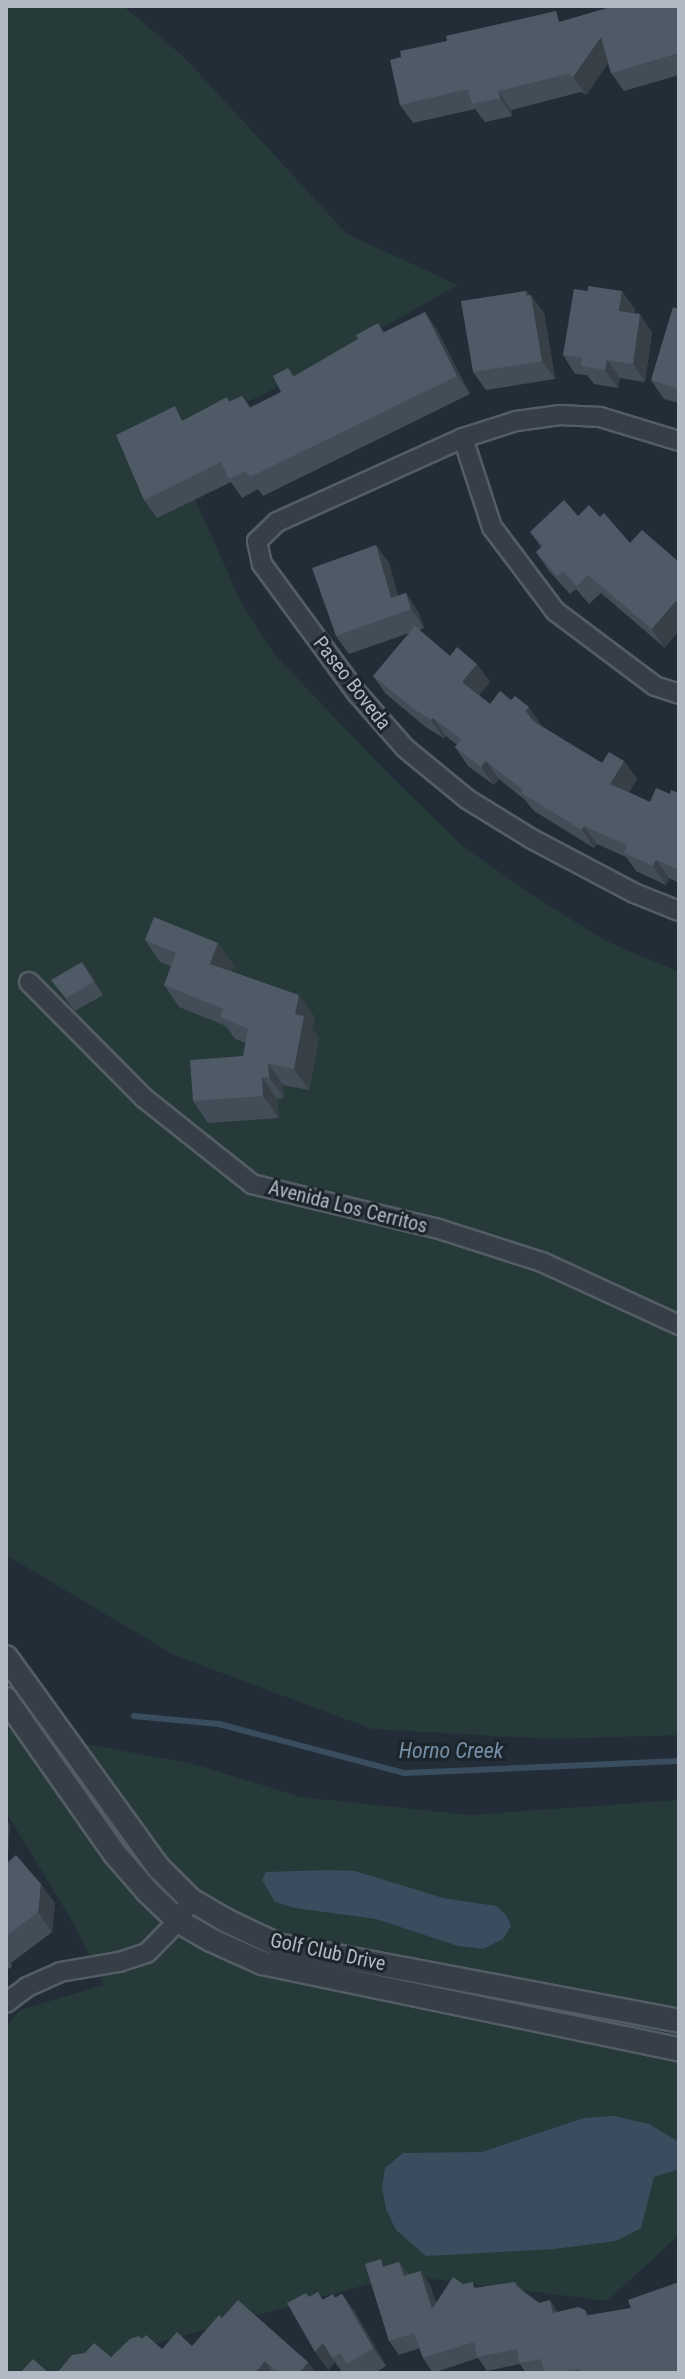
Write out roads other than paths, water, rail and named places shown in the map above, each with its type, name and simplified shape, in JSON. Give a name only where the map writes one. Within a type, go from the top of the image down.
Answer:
[{"type":"street","points":[[679,441],[600,417],[560,415],[516,421],[463,438],[492,527],[555,611],[655,686],[679,694]]},
{"type":"street","name":"Paseo Boveda","points":[[463,438],[277,522],[257,541],[262,564],[356,692],[405,748],[467,799],[532,839],[634,893],[679,911]]},
{"type":"street","name":"Avenida Los Cerritos","points":[[29,982],[144,1098],[252,1184],[439,1229],[542,1262],[679,1325]]},
{"type":"street","name":"Golf Club Drive","points":[[6,1657],[159,1868],[191,1900],[278,1945],[679,2021]]},
{"type":"street","name":"Golf Club Drive","points":[[6,1699],[115,1854],[178,1921],[262,1963],[679,2049]]},
{"type":"street","points":[[6,2003],[27,1987],[60,1972],[119,1962],[147,1953],[178,1921],[191,1900]]},
{"type":"water","points":[[355,1871],[443,1898],[496,1906],[506,1915],[511,1926],[503,1939],[483,1949],[458,1946],[376,1919],[295,1908],[275,1902],[262,1880],[266,1872]]},
{"type":"water","points":[[614,2116],[649,2124],[679,2142],[679,2169],[654,2177],[641,2228],[616,2241],[554,2249],[426,2256],[396,2230],[386,2209],[382,2187],[385,2168],[403,2153],[482,2152],[584,2118]]},
{"type":"waterway","name":"Horno Creek","points":[[134,1716],[219,1724],[405,1773],[679,1761]]}]
